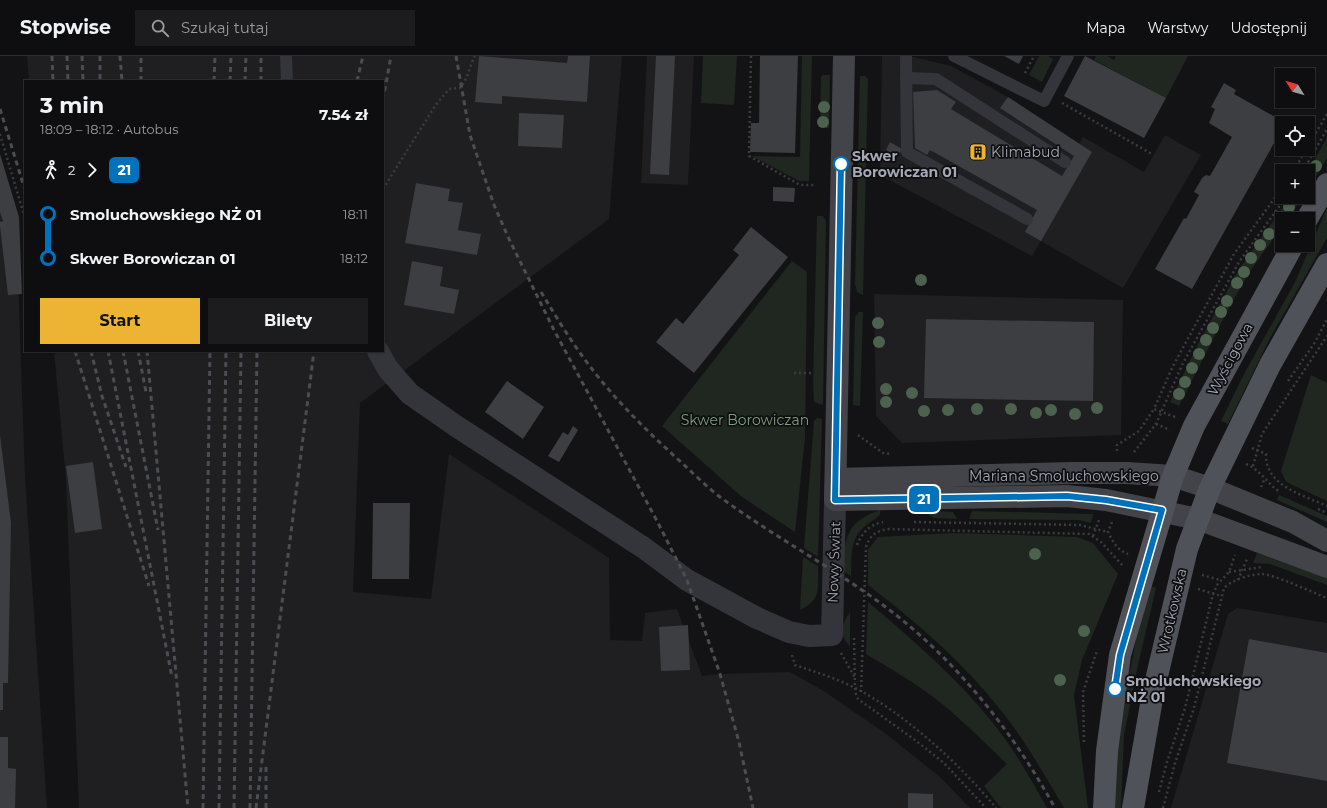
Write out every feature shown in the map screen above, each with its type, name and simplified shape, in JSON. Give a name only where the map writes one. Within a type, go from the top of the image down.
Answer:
[{"type":"main road","points":[[1311,212],[1327,184]]},
{"type":"main road","name":"Wyścigowa","points":[[1173,476],[1194,426],[1289,252]]},
{"type":"main road","points":[[1210,488],[1270,365],[1327,264]]},
{"type":"main road","points":[[1104,808],[1107,750],[1120,655],[1173,476]]},
{"type":"main road","name":"Wrotkowska","points":[[1133,808],[1153,692],[1178,584],[1187,549],[1210,488]]},
{"type":"street","name":"Nowy Świat","points":[[832,635],[844,56]]},
{"type":"street","points":[[379,352],[388,369],[410,394],[456,426],[644,548],[687,580],[757,618],[789,632],[809,636],[832,635]]},
{"type":"street","name":"Mariana Smoluchowskiego","points":[[836,490],[1071,473],[1127,473],[1173,476],[1210,488],[1293,522],[1327,541]]},
{"type":"street","name":"Mariana Smoluchowskiego","points":[[836,490],[1067,496],[1106,500],[1162,510],[1198,519],[1327,567]]},
{"type":"lane","points":[[286,56],[286,80]]},
{"type":"lane","points":[[906,56],[907,152],[1027,219]]},
{"type":"lane","points":[[954,56],[1044,101],[1068,56]]},
{"type":"lane","points":[[906,78],[936,79],[1065,162]]},
{"type":"path","points":[[384,187],[435,106],[449,89],[460,88],[466,82],[469,65],[475,56]]},
{"type":"path","points":[[751,56],[749,156],[800,185],[815,185]]},
{"type":"path","points":[[1060,100],[1063,104],[1152,154]]},
{"type":"path","points":[[1315,134],[1327,114]]},
{"type":"path","points":[[1307,164],[1327,129]]},
{"type":"path","points":[[0,134],[24,215]]},
{"type":"path","points":[[1117,456],[1117,445],[1139,431],[1154,409],[1173,366],[1234,254],[1275,198]]},
{"type":"path","points":[[1156,424],[1200,330],[1239,262],[1281,204]]},
{"type":"path","points":[[1265,478],[1252,466],[1262,434],[1327,336]]},
{"type":"path","points":[[794,373],[811,373]]},
{"type":"path","points":[[1154,409],[1194,426]]},
{"type":"path","points":[[837,427],[857,434],[883,454]]},
{"type":"path","points":[[1233,441],[1266,454],[1266,463],[1270,472],[1277,481],[1289,489],[1327,506]]},
{"type":"path","points":[[856,547],[865,531],[876,523],[884,522]]},
{"type":"path","points":[[907,522],[1080,525],[1108,532]]},
{"type":"path","points":[[861,692],[866,547],[868,541],[877,531],[899,529],[1089,534],[1101,542],[1127,569]]},
{"type":"path","points":[[1158,797],[1167,762],[1185,708],[1213,594],[1217,585],[1229,572],[1254,567],[1270,568]]},
{"type":"path","points":[[1163,808],[1175,763],[1194,708],[1224,588],[1229,583],[1250,576],[1263,574],[1327,598]]},
{"type":"path","points":[[832,635],[855,679]]},
{"type":"path","points":[[854,636],[856,695],[862,702],[887,719],[944,763],[986,808]]},
{"type":"path","points":[[1084,742],[1083,692],[1089,670],[1099,648]]},
{"type":"path","points":[[795,665],[855,688],[892,712],[948,756],[982,790],[996,808]]},
{"type":"shaded area","points":[[27,56],[622,56],[609,219],[360,403],[353,592],[431,599],[449,454],[609,558],[610,640],[642,641],[645,613],[677,609],[702,676],[790,672],[822,690],[885,733],[940,777],[970,808],[79,808],[66,480],[54,352],[384,352],[384,80],[29,80]]},
{"type":"shaded area","points":[[647,56],[694,56],[688,185],[641,183]]},
{"type":"shaded area","points":[[882,56],[909,56],[951,66],[1008,97],[1079,144],[1083,137],[1144,172],[1165,135],[1201,155],[1123,288],[1041,241],[1032,256],[880,175]]},
{"type":"shaded area","points":[[0,193],[17,251],[25,477],[47,808],[0,808]]},
{"type":"shaded area","points":[[874,294],[1123,300],[1121,435],[902,443],[876,416]]},
{"type":"shaded area","points":[[1237,608],[1327,623],[1327,808],[1171,808],[1228,614]]},
{"type":"green space","points":[[703,56],[737,56],[734,105],[701,103]]},
{"type":"green space","points":[[802,56],[812,56],[809,181],[799,181],[752,156],[800,157]]},
{"type":"green space","points":[[1039,56],[1048,56],[1053,59],[1042,82],[1029,75]]},
{"type":"green space","points":[[1096,56],[1107,56],[1114,60],[1116,56],[1188,56],[1166,98],[1094,60]]},
{"type":"green space","points":[[823,75],[830,75],[829,128],[822,128],[820,125],[821,77]]},
{"type":"green space","points":[[860,76],[865,76],[868,79],[863,295],[857,292],[855,284]]},
{"type":"green space","points":[[1327,138],[1327,158],[1315,178],[1315,164],[1312,164]]},
{"type":"green space","points":[[1285,204],[1298,204],[1292,212],[1279,212]]},
{"type":"green space","points":[[1327,208],[1327,238],[1270,338],[1228,424],[1221,421],[1243,376],[1295,282],[1308,252],[1315,252],[1315,236]]},
{"type":"green space","points":[[817,216],[823,216],[826,221],[823,405],[814,402],[813,384]]},
{"type":"green space","points":[[1275,218],[1275,236],[1249,273],[1232,302],[1179,406],[1170,402],[1198,344],[1238,271]]},
{"type":"green space","name":"Skwer Borowiczan","points":[[792,261],[807,272],[805,438],[795,532],[742,497],[662,426]]},
{"type":"green space","points":[[859,312],[863,312],[860,406],[853,405],[855,317]]},
{"type":"green space","points":[[1311,375],[1327,383],[1327,501],[1286,482],[1281,471]]},
{"type":"green space","points":[[817,418],[822,419],[818,557],[804,548],[814,421]]},
{"type":"green space","points":[[1279,495],[1327,516],[1327,522],[1277,500]]},
{"type":"green space","points":[[880,510],[880,514],[863,528],[855,539],[852,550],[851,576],[842,570],[844,549],[849,532],[860,520],[869,514]]},
{"type":"green space","points":[[922,510],[953,512],[957,519],[934,518]]},
{"type":"green space","points":[[972,511],[1093,514],[1091,523],[1078,520],[969,519]]},
{"type":"green space","points":[[954,533],[1077,537],[1093,543],[1118,574],[1082,660],[1074,695],[1088,808],[1064,808],[1020,736],[988,695],[957,661],[923,629],[868,585],[868,550],[878,537]]},
{"type":"green space","points":[[1257,553],[1327,578],[1327,585],[1270,564],[1253,563]]},
{"type":"green space","points":[[803,557],[818,566],[818,587],[812,602],[800,610]]},
{"type":"green space","points":[[1150,586],[1156,588],[1138,665],[1124,735],[1121,808],[1112,808],[1118,733],[1139,624]]},
{"type":"green space","points":[[868,602],[934,660],[979,706],[1001,733],[1015,754],[1047,808],[1001,808],[984,786],[1007,764],[941,703],[913,683],[866,654]]},
{"type":"green space","points":[[850,612],[850,646],[844,638],[842,629]]},
{"type":"building","points":[[479,56],[567,63],[568,56],[590,56],[587,102],[502,96],[502,104],[475,102]]},
{"type":"building","points":[[656,56],[675,56],[669,175],[650,174]]},
{"type":"building","points":[[760,56],[798,56],[795,153],[750,152],[751,123],[759,123]]},
{"type":"building","points":[[1004,56],[1023,56],[1019,64]]},
{"type":"building","points":[[1085,56],[1166,98],[1144,138],[1064,96]]},
{"type":"building","points":[[1224,83],[1236,90],[1234,94],[1275,117],[1275,141],[1192,289],[1155,269],[1199,195],[1194,192],[1202,178],[1206,175],[1210,176],[1232,137],[1209,123],[1215,109],[1211,107]]},
{"type":"building","name":"Klimabud","points":[[937,90],[956,102],[951,109],[1062,176],[1074,156],[1000,108],[1008,97],[1092,152],[1041,241],[1025,232],[1037,210],[930,150],[927,155],[915,148],[913,92]]},
{"type":"building","points":[[519,113],[564,115],[562,148],[518,146]]},
{"type":"building","points":[[890,142],[902,149],[897,157],[886,150]]},
{"type":"building","points":[[0,154],[19,217],[22,294],[8,295],[0,226],[0,222],[3,221],[0,212]]},
{"type":"building","points":[[416,183],[450,189],[448,201],[463,203],[458,230],[481,234],[477,255],[405,243]]},
{"type":"building","points":[[773,187],[795,188],[794,202],[773,201]]},
{"type":"building","points":[[751,227],[788,257],[694,373],[656,342],[676,318],[683,324],[739,255],[733,250]]},
{"type":"building","points":[[412,261],[443,267],[440,286],[459,290],[454,314],[404,305]]},
{"type":"building","points":[[926,319],[1094,322],[1093,401],[924,398]]},
{"type":"building","points":[[507,381],[544,407],[523,439],[485,412]]},
{"type":"building","points":[[573,426],[578,430],[559,462],[548,456],[563,432],[568,435]]},
{"type":"building","points":[[0,435],[11,523],[8,683],[3,683],[3,710],[0,710]]},
{"type":"building","points":[[93,462],[102,529],[75,533],[66,466]]},
{"type":"building","points":[[373,503],[410,503],[409,579],[372,579]]},
{"type":"building","points":[[688,625],[690,670],[661,671],[659,627]]},
{"type":"building","points":[[1249,639],[1327,653],[1327,781],[1227,763]]},
{"type":"building","points":[[0,737],[8,737],[8,768],[16,769],[15,808],[0,808]]},
{"type":"building","points":[[908,793],[933,794],[933,808],[908,808]]},
{"type":"railway","points":[[52,56],[53,80]]},
{"type":"railway","points":[[67,56],[68,80]]},
{"type":"railway","points":[[82,56],[83,80]]},
{"type":"railway","points":[[100,56],[100,80]]},
{"type":"railway","points":[[120,56],[122,80]]},
{"type":"railway","points":[[141,56],[141,80]]},
{"type":"railway","points":[[214,80],[215,56]]},
{"type":"railway","points":[[230,80],[231,56]]},
{"type":"railway","points":[[245,80],[246,56]]},
{"type":"railway","points":[[261,56],[261,80]]},
{"type":"railway","points":[[357,80],[363,56]]},
{"type":"railway","points":[[384,94],[391,56]]},
{"type":"railway","points":[[456,56],[470,135],[494,205],[554,330],[657,521],[687,580],[720,674],[739,742],[753,808]]},
{"type":"railway","points":[[0,109],[24,187]]},
{"type":"railway","points":[[541,292],[578,350],[623,406],[705,485],[761,526],[867,593],[913,629],[937,651],[982,699],[1002,725],[1039,780],[1055,808]]},
{"type":"railway","points":[[75,352],[149,586]]},
{"type":"railway","points":[[91,352],[102,396],[126,467]]},
{"type":"railway","points":[[108,352],[172,677]]},
{"type":"railway","points":[[123,352],[158,530]]},
{"type":"railway","points":[[138,352],[146,392]]},
{"type":"railway","points":[[147,352],[188,808]]},
{"type":"railway","points":[[203,808],[210,352]]},
{"type":"railway","points":[[219,808],[226,352]]},
{"type":"railway","points":[[234,808],[241,352]]},
{"type":"railway","points":[[250,808],[257,352]]},
{"type":"railway","points":[[256,808],[314,352]]},
{"type":"railway","points":[[266,764],[266,808]]},
{"type":"bus line","name":"21","points":[[841,164],[835,500],[1067,496],[1106,500],[1162,510],[1120,655],[1115,689]]},
{"type":"place","name":"Klimabud","points":[[978,152]]},
{"type":"place","name":"Skwer Borowiczan 01","points":[[841,164]]},
{"type":"place","name":"Smoluchowskiego NŻ 01","points":[[1115,689]]}]
